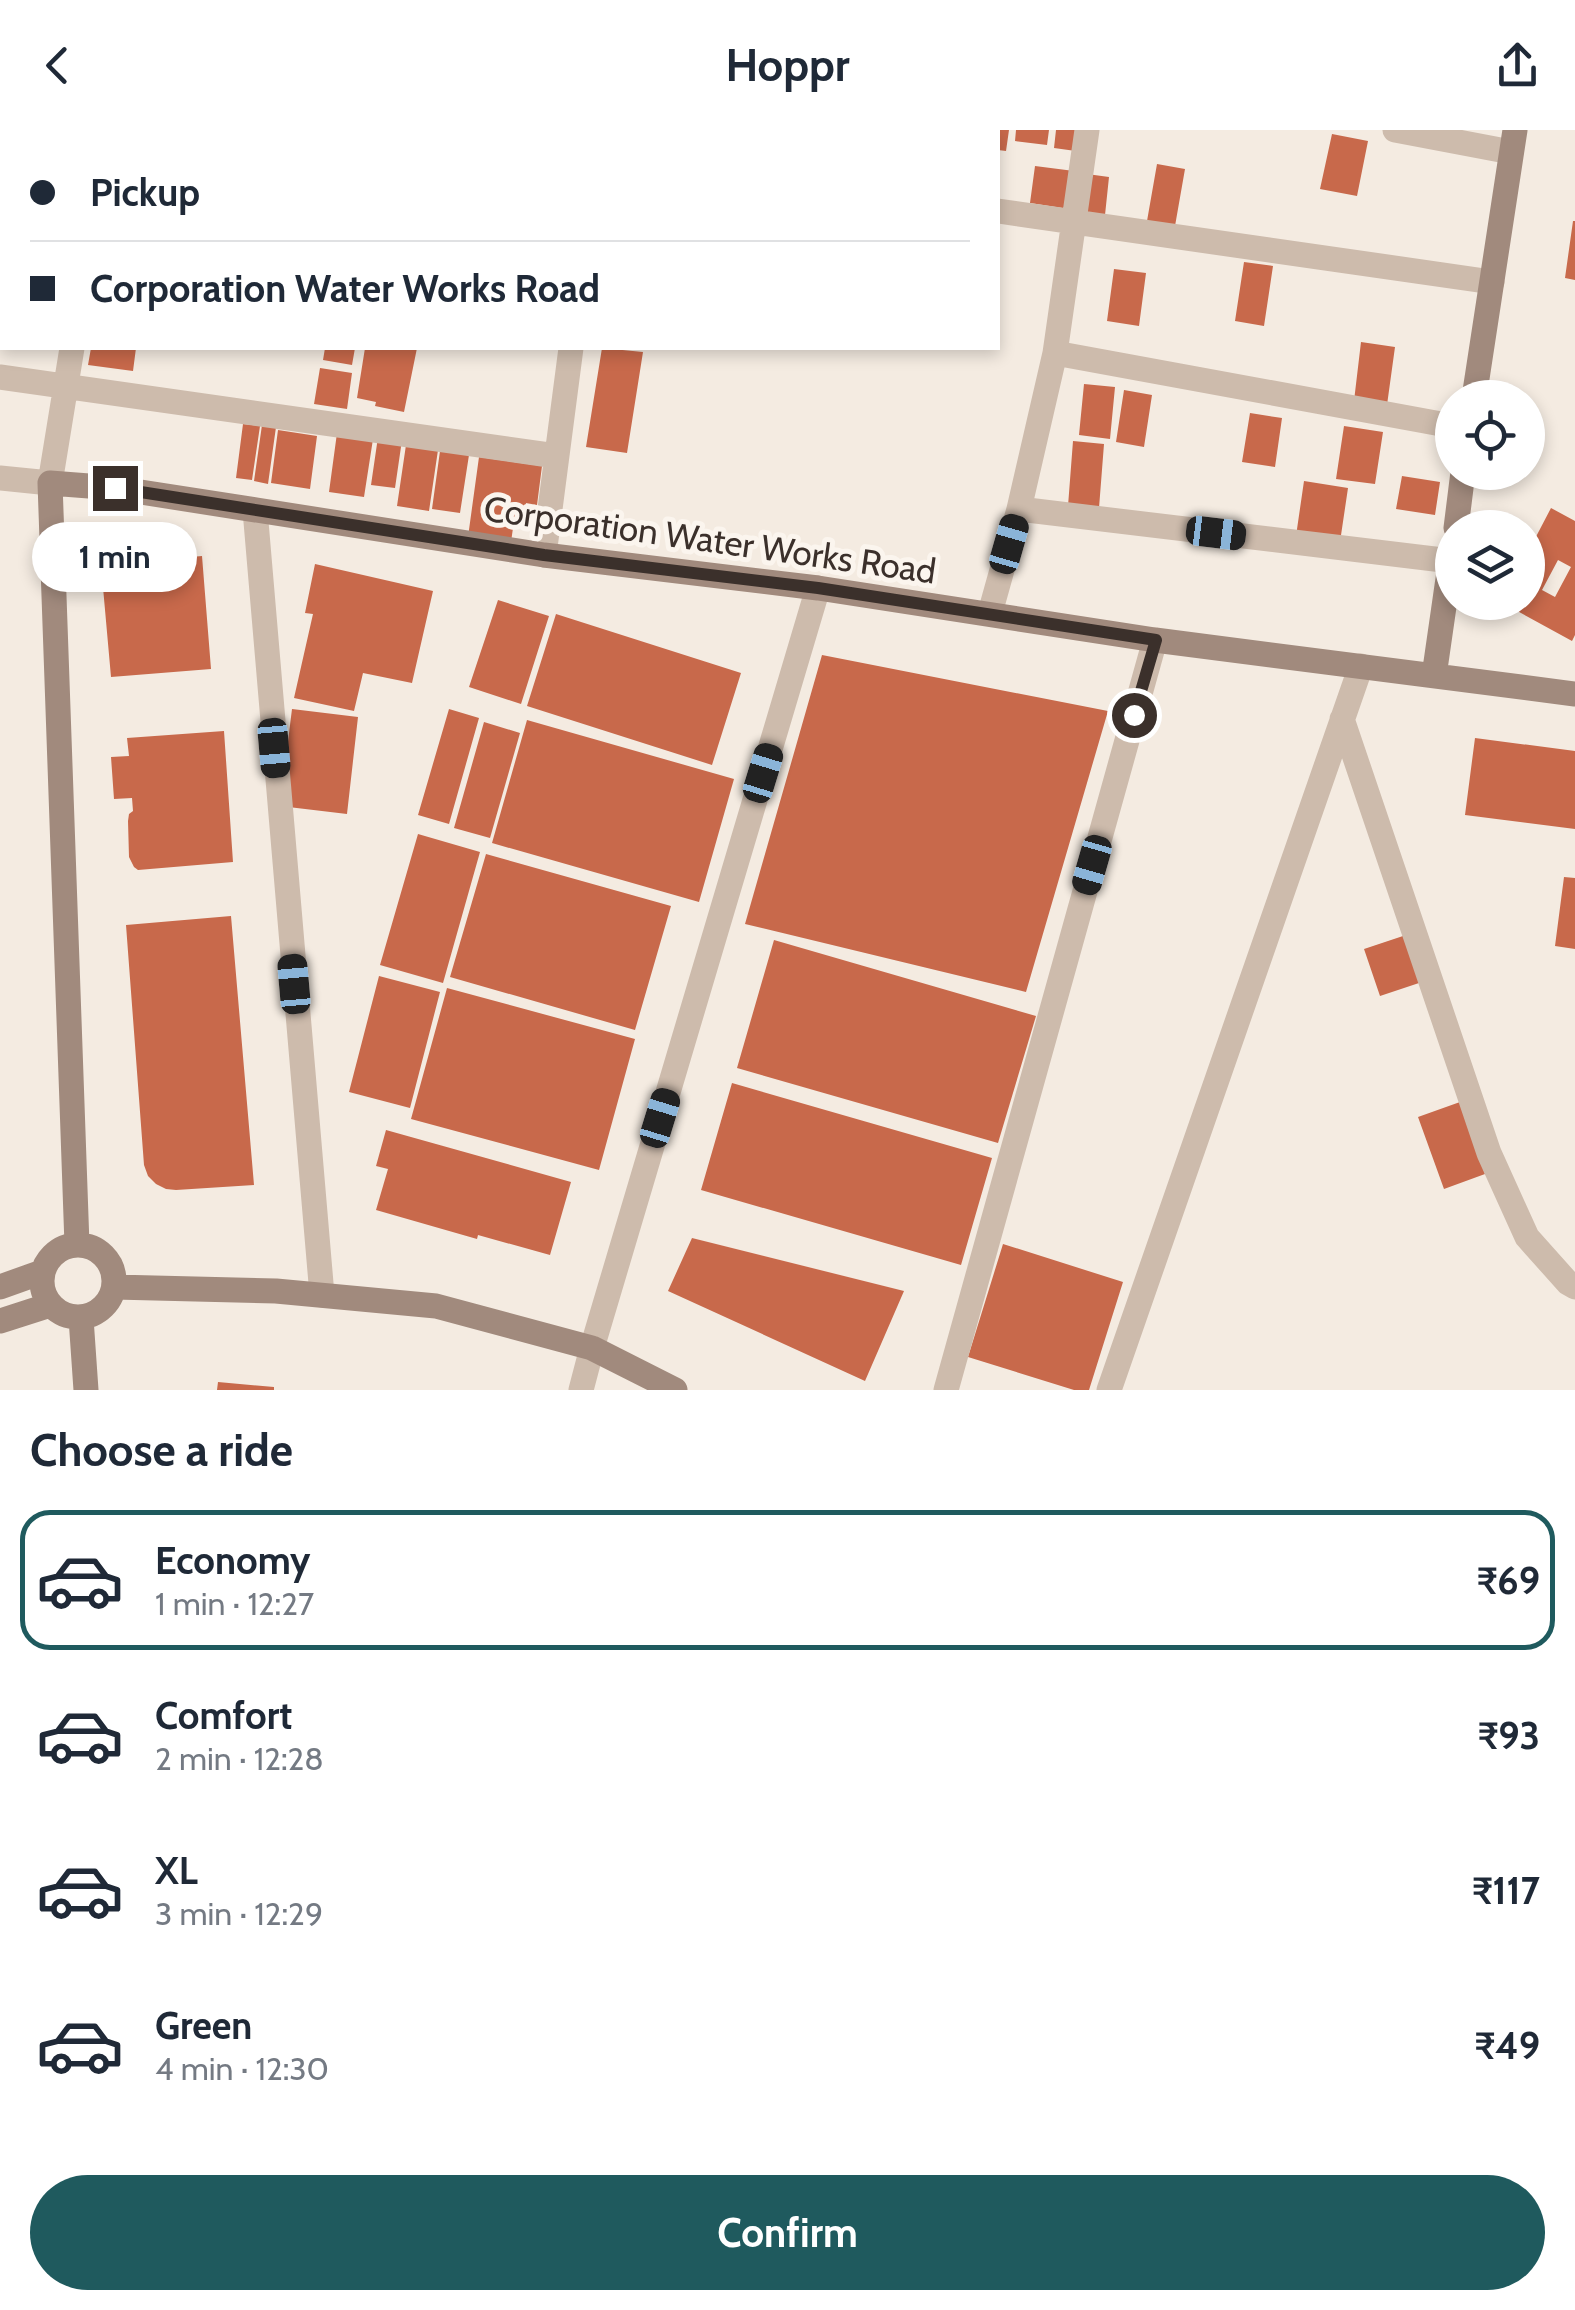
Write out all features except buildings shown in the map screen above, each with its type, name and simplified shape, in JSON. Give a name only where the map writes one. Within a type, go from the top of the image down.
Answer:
[{"type":"street","points":[[990,614],[1054,353],[1087,130]]},
{"type":"street","points":[[1395,130],[1513,141],[1477,380]]},
{"type":"street","points":[[1000,211],[1492,282]]},
{"type":"street","points":[[72,350],[50,483],[77,1245]]},
{"type":"street","points":[[544,555],[570,350]]},
{"type":"street","points":[[1054,353],[1435,423]]},
{"type":"street","points":[[0,376],[556,456]]},
{"type":"street","points":[[0,478],[50,483]]},
{"type":"street","name":"Corporation Water Works Road","points":[[50,483],[115,488],[544,555],[818,588],[1156,640],[1575,694]]},
{"type":"street","points":[[1019,508],[1435,560]]},
{"type":"street","points":[[255,510],[322,1295]]},
{"type":"street","points":[[581,1390],[818,588]]},
{"type":"street","points":[[1434,676],[1442,620]]},
{"type":"street","points":[[946,1390],[1156,640]]},
{"type":"street","points":[[1109,1390],[1361,666]]},
{"type":"street","points":[[1342,719],[1488,1153],[1527,1237],[1575,1287]]},
{"type":"street","points":[[87,1246],[105,1257],[114,1276],[114,1287],[103,1308],[81,1318],[58,1312],[50,1305],[44,1296],[42,1272],[55,1253],[65,1247],[87,1246]]},
{"type":"street","points":[[0,1286],[42,1272]]},
{"type":"street","points":[[114,1287],[276,1290],[436,1306],[592,1348],[675,1390]]},
{"type":"street","points":[[0,1321],[50,1305]]},
{"type":"street","points":[[81,1318],[86,1390]]},
{"type":"route","points":[[115,488],[544,555],[818,588],[1156,640],[1134,715]]}]
